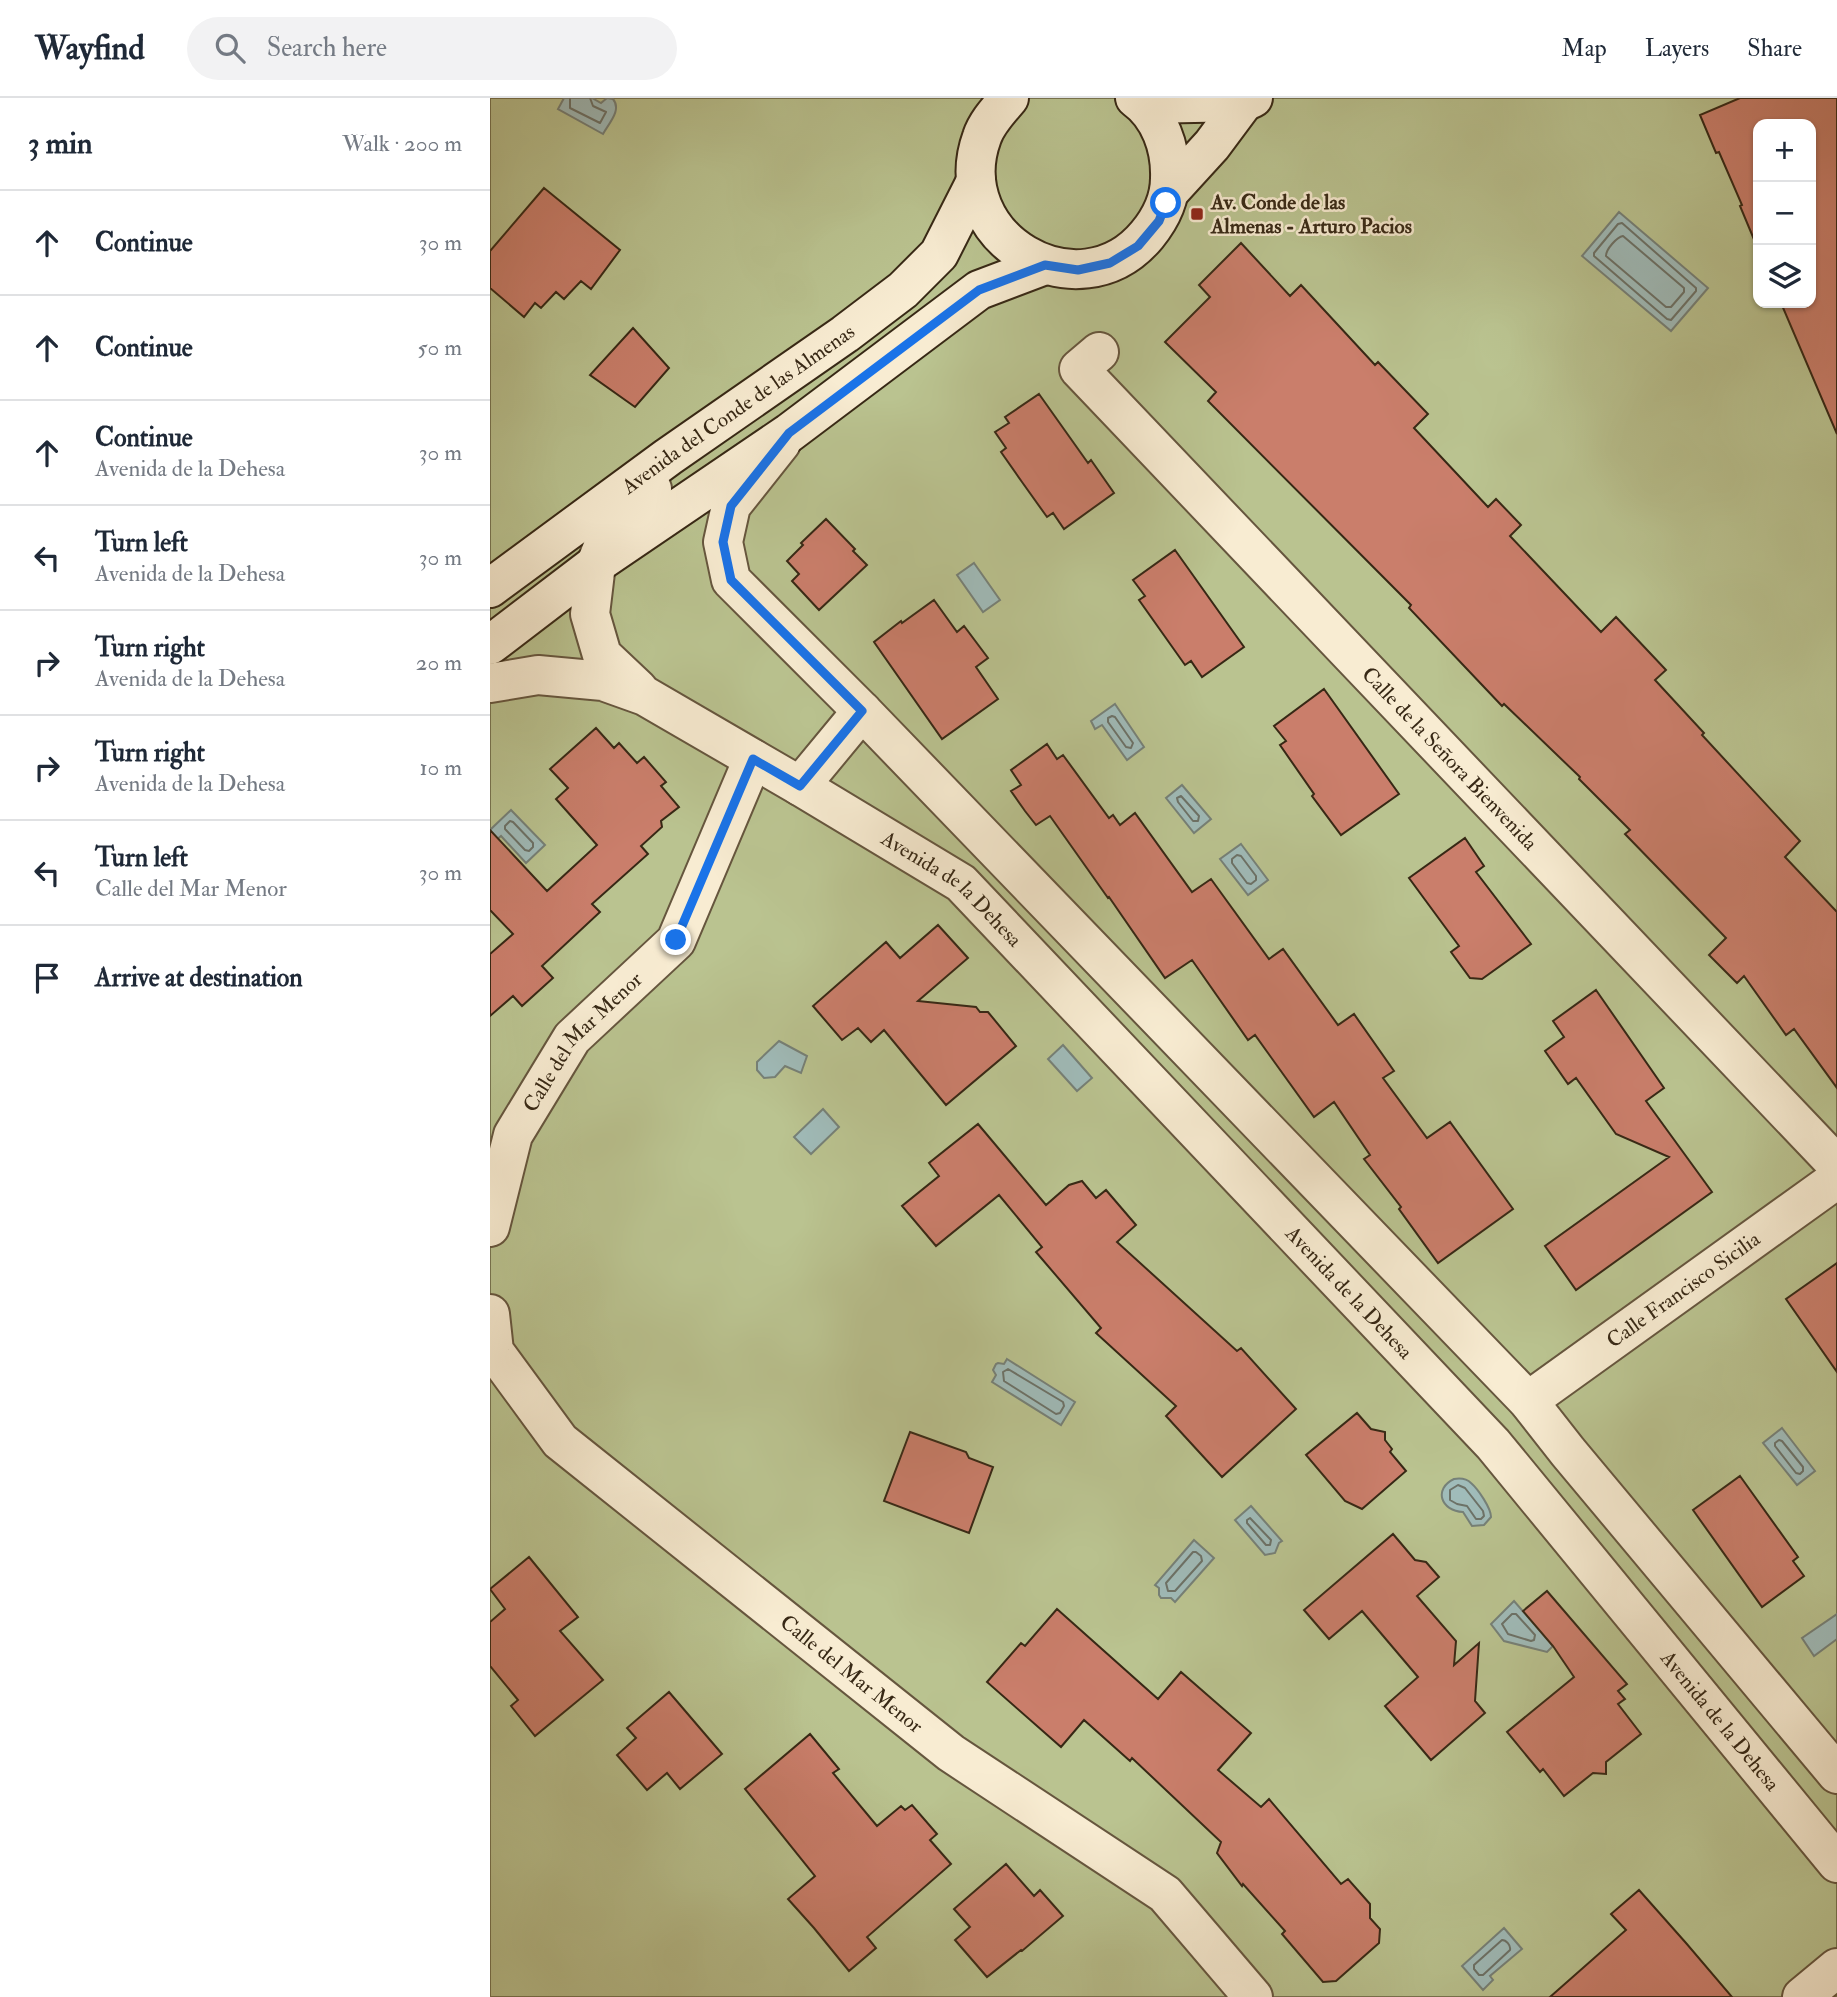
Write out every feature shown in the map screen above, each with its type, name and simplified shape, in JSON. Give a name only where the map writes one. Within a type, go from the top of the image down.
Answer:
[{"type":"street","points":[[1009,98],[994,114],[982,135],[976,158],[976,181],[983,209],[998,233],[1019,253],[1045,265],[1078,270],[1110,263],[1138,246],[1159,221],[1170,191],[1171,160],[1161,130],[1139,101]]},
{"type":"street","points":[[1139,101],[1248,100]]},
{"type":"street","points":[[1170,191],[1248,100]]},
{"type":"street","points":[[845,334],[903,290],[939,254],[976,181]]},
{"type":"street","points":[[490,645],[596,565],[789,433],[979,290],[1045,265]]},
{"type":"street","name":"Avenida del Conde de las Almenas","points":[[596,565],[615,516],[742,424],[845,334]]},
{"type":"street","name":"Avenida del Conde de las Almenas","points":[[490,588],[668,457],[845,334]]},
{"type":"street","name":"Calle de la Señora Bienvenida","points":[[1099,352],[1079,369],[1837,1165]]},
{"type":"street","points":[[789,433],[731,506],[723,542],[731,580],[862,711],[1528,1401],[1837,1774]]},
{"type":"street","name":"Avenida de la Dehesa","points":[[596,565],[590,614],[602,655],[645,696]]},
{"type":"street","name":"Avenida de la Dehesa","points":[[490,684],[538,675],[603,681],[645,696],[961,883],[1493,1444],[1837,1863]]},
{"type":"street","points":[[800,786],[862,711]]},
{"type":"street","name":"Calle del Mar Menor","points":[[490,1227],[513,1135],[572,1038],[676,940],[753,759]]},
{"type":"street","name":"Calle Francisco Sicilia","points":[[1528,1401],[1837,1179]]},
{"type":"street","name":"Calle del Mar Menor","points":[[490,1314],[494,1351],[560,1441],[951,1753],[1166,1894],[1254,1997]]},
{"type":"street","points":[[1802,1997],[1837,1968]]},
{"type":"green space","points":[[490,98],[1837,98],[1837,1997],[490,1997]]},
{"type":"water","points":[[564,98],[592,98],[601,103],[607,98],[613,99],[615,112],[603,134],[558,109]]},
{"type":"water","points":[[1619,212],[1708,288],[1671,331],[1582,256]]},
{"type":"water","points":[[974,563],[1000,600],[983,612],[957,575]]},
{"type":"water","points":[[1115,704],[1144,747],[1127,760],[1102,725],[1095,729],[1091,721]]},
{"type":"water","points":[[1182,785],[1211,819],[1194,833],[1166,798]]},
{"type":"water","points":[[511,810],[545,845],[526,863],[501,836],[494,842],[490,838],[490,830]]},
{"type":"water","points":[[1241,844],[1268,880],[1248,895],[1220,859]]},
{"type":"water","points":[[779,1041],[807,1056],[801,1073],[785,1066],[775,1077],[764,1078],[757,1070],[757,1062]]},
{"type":"water","points":[[1063,1045],[1092,1078],[1077,1091],[1048,1059]]},
{"type":"water","points":[[823,1109],[839,1127],[811,1154],[794,1137]]},
{"type":"water","points":[[1007,1359],[1075,1402],[1061,1425],[992,1382],[996,1375],[993,1370],[996,1364],[1004,1364]]},
{"type":"water","points":[[1782,1428],[1815,1471],[1797,1485],[1763,1443]]},
{"type":"water","points":[[1454,1479],[1469,1481],[1484,1499],[1491,1517],[1484,1525],[1472,1526],[1463,1512],[1455,1511],[1445,1504],[1442,1499],[1443,1488]]},
{"type":"water","points":[[1251,1506],[1282,1541],[1275,1553],[1265,1555],[1235,1520]]},
{"type":"water","points":[[1194,1540],[1214,1558],[1175,1602],[1171,1598],[1161,1598],[1159,1588],[1155,1585]]},
{"type":"water","points":[[1514,1601],[1553,1646],[1547,1652],[1504,1641],[1491,1624]]},
{"type":"water","points":[[1837,1614],[1837,1639],[1814,1656],[1802,1638]]},
{"type":"water","points":[[1504,1928],[1522,1949],[1490,1976],[1493,1980],[1483,1990],[1462,1966]]},
{"type":"building","points":[[1740,98],[1837,98],[1837,434],[1783,308],[1816,308],[1816,119],[1753,119],[1753,237],[1719,152],[1716,153],[1700,115]]},
{"type":"building","points":[[544,188],[620,250],[591,289],[581,281],[564,299],[556,292],[541,308],[535,303],[524,317],[490,288],[490,251]]},
{"type":"building","points":[[1241,243],[1290,296],[1301,285],[1375,365],[1378,362],[1428,414],[1414,428],[1488,507],[1496,499],[1521,525],[1510,536],[1601,632],[1616,617],[1666,670],[1655,680],[1800,841],[1785,857],[1837,912],[1837,1088],[1794,1029],[1786,1035],[1744,976],[1737,983],[1709,955],[1726,938],[1625,834],[1630,830],[1580,777],[1504,704],[1502,706],[1409,608],[1411,605],[1208,401],[1216,392],[1165,342],[1210,297],[1199,285]]},
{"type":"building","points":[[633,328],[669,368],[635,407],[590,375]]},
{"type":"building","points":[[1039,394],[1088,463],[1091,460],[1114,493],[1064,529],[1053,513],[1047,517],[1022,482],[1001,452],[1006,448],[995,432],[1009,423],[1005,417]]},
{"type":"building","points":[[826,519],[867,565],[819,610],[792,581],[799,574],[787,561]]},
{"type":"building","points":[[1175,550],[1244,647],[1202,677],[1191,661],[1185,665],[1139,600],[1145,596],[1133,580]]},
{"type":"building","points":[[934,600],[957,632],[964,626],[988,658],[976,667],[998,699],[942,739],[874,642]]},
{"type":"building","points":[[1324,689],[1399,794],[1341,835],[1312,796],[1314,794],[1280,745],[1286,741],[1274,726]]},
{"type":"building","points":[[596,728],[614,748],[619,743],[637,763],[644,757],[666,782],[661,786],[679,807],[661,821],[662,827],[641,846],[648,854],[592,904],[600,912],[542,966],[553,978],[522,1006],[513,996],[490,1016],[490,954],[513,934],[490,910],[490,830],[547,891],[597,845],[556,799],[568,788],[550,769]]},
{"type":"building","points":[[1047,744],[1057,759],[1063,755],[1109,818],[1113,815],[1120,825],[1135,813],[1192,892],[1211,879],[1269,959],[1283,949],[1338,1025],[1354,1014],[1394,1071],[1383,1078],[1427,1138],[1450,1122],[1513,1209],[1438,1263],[1399,1209],[1401,1207],[1364,1159],[1370,1155],[1334,1102],[1314,1117],[1255,1035],[1248,1040],[1192,960],[1165,978],[1050,816],[1036,825],[1025,811],[1011,791],[1021,785],[1011,770]]},
{"type":"building","points":[[1465,838],[1484,866],[1476,872],[1531,944],[1482,979],[1470,978],[1451,952],[1459,946],[1409,878]]},
{"type":"building","points":[[938,925],[968,958],[918,1001],[976,1007],[980,1012],[988,1012],[1016,1046],[946,1105],[884,1030],[871,1042],[858,1028],[842,1040],[813,1006],[886,942],[900,958]]},
{"type":"building","points":[[1596,990],[1664,1088],[1646,1101],[1712,1192],[1576,1290],[1545,1246],[1669,1157],[1616,1134],[1576,1078],[1568,1084],[1545,1051],[1564,1037],[1553,1021]]},
{"type":"building","points":[[978,1124],[1046,1205],[1069,1185],[1082,1181],[1096,1198],[1106,1190],[1136,1225],[1117,1242],[1237,1351],[1241,1348],[1296,1409],[1222,1477],[1166,1416],[1176,1406],[1096,1333],[1101,1328],[1036,1252],[1042,1247],[999,1195],[936,1246],[902,1206],[939,1176],[929,1163]]},
{"type":"building","points":[[1837,1263],[1837,1372],[1786,1299]]},
{"type":"building","points":[[1357,1413],[1371,1429],[1385,1432],[1385,1440],[1392,1449],[1390,1452],[1406,1471],[1362,1509],[1345,1501],[1306,1455]]},
{"type":"building","points":[[910,1432],[966,1452],[969,1458],[993,1467],[969,1533],[884,1501]]},
{"type":"building","points":[[1740,1476],[1798,1557],[1793,1561],[1804,1576],[1762,1607],[1693,1510]]},
{"type":"building","points":[[1393,1534],[1415,1560],[1426,1562],[1439,1577],[1417,1596],[1456,1641],[1454,1665],[1479,1643],[1475,1701],[1485,1713],[1431,1760],[1385,1706],[1418,1677],[1362,1611],[1329,1639],[1304,1610]]},
{"type":"building","points":[[529,1557],[578,1617],[560,1631],[603,1680],[535,1736],[511,1706],[518,1700],[490,1666],[490,1622],[505,1609],[490,1589]]},
{"type":"building","points":[[1547,1591],[1627,1684],[1618,1691],[1625,1699],[1618,1704],[1641,1734],[1606,1762],[1606,1774],[1593,1773],[1564,1796],[1543,1769],[1540,1772],[1507,1732],[1574,1677],[1553,1646],[1523,1611]]},
{"type":"building","points":[[1057,1609],[1158,1699],[1181,1672],[1251,1733],[1218,1770],[1261,1807],[1269,1799],[1341,1884],[1348,1879],[1370,1904],[1370,1918],[1380,1929],[1379,1943],[1336,1981],[1323,1982],[1282,1934],[1285,1931],[1243,1884],[1242,1886],[1217,1853],[1221,1842],[1132,1758],[1130,1761],[1084,1720],[1061,1747],[987,1682],[1021,1643],[1025,1646]]},
{"type":"building","points":[[669,1692],[722,1754],[680,1789],[667,1773],[647,1790],[617,1755],[636,1738],[627,1728]]},
{"type":"building","points":[[810,1734],[839,1769],[833,1773],[877,1826],[901,1806],[905,1810],[912,1805],[937,1834],[930,1840],[951,1864],[867,1937],[876,1948],[849,1971],[788,1899],[815,1876],[745,1789]]},
{"type":"building","points":[[1006,1864],[1034,1896],[1040,1890],[1063,1916],[987,1977],[955,1940],[970,1927],[954,1909]]},
{"type":"building","points":[[1639,1890],[1732,1997],[1550,1997],[1626,1930],[1611,1914]]},
{"type":"place","name":"Av. Conde de las Almenas - Arturo Pacios","points":[[1197,214]]},
{"type":"route","points":[[676,940],[753,759],[800,786],[862,711],[731,580],[723,542],[731,506],[789,433],[979,290],[1045,265],[1078,270],[1110,263],[1138,246],[1159,221],[1166,203]]}]
